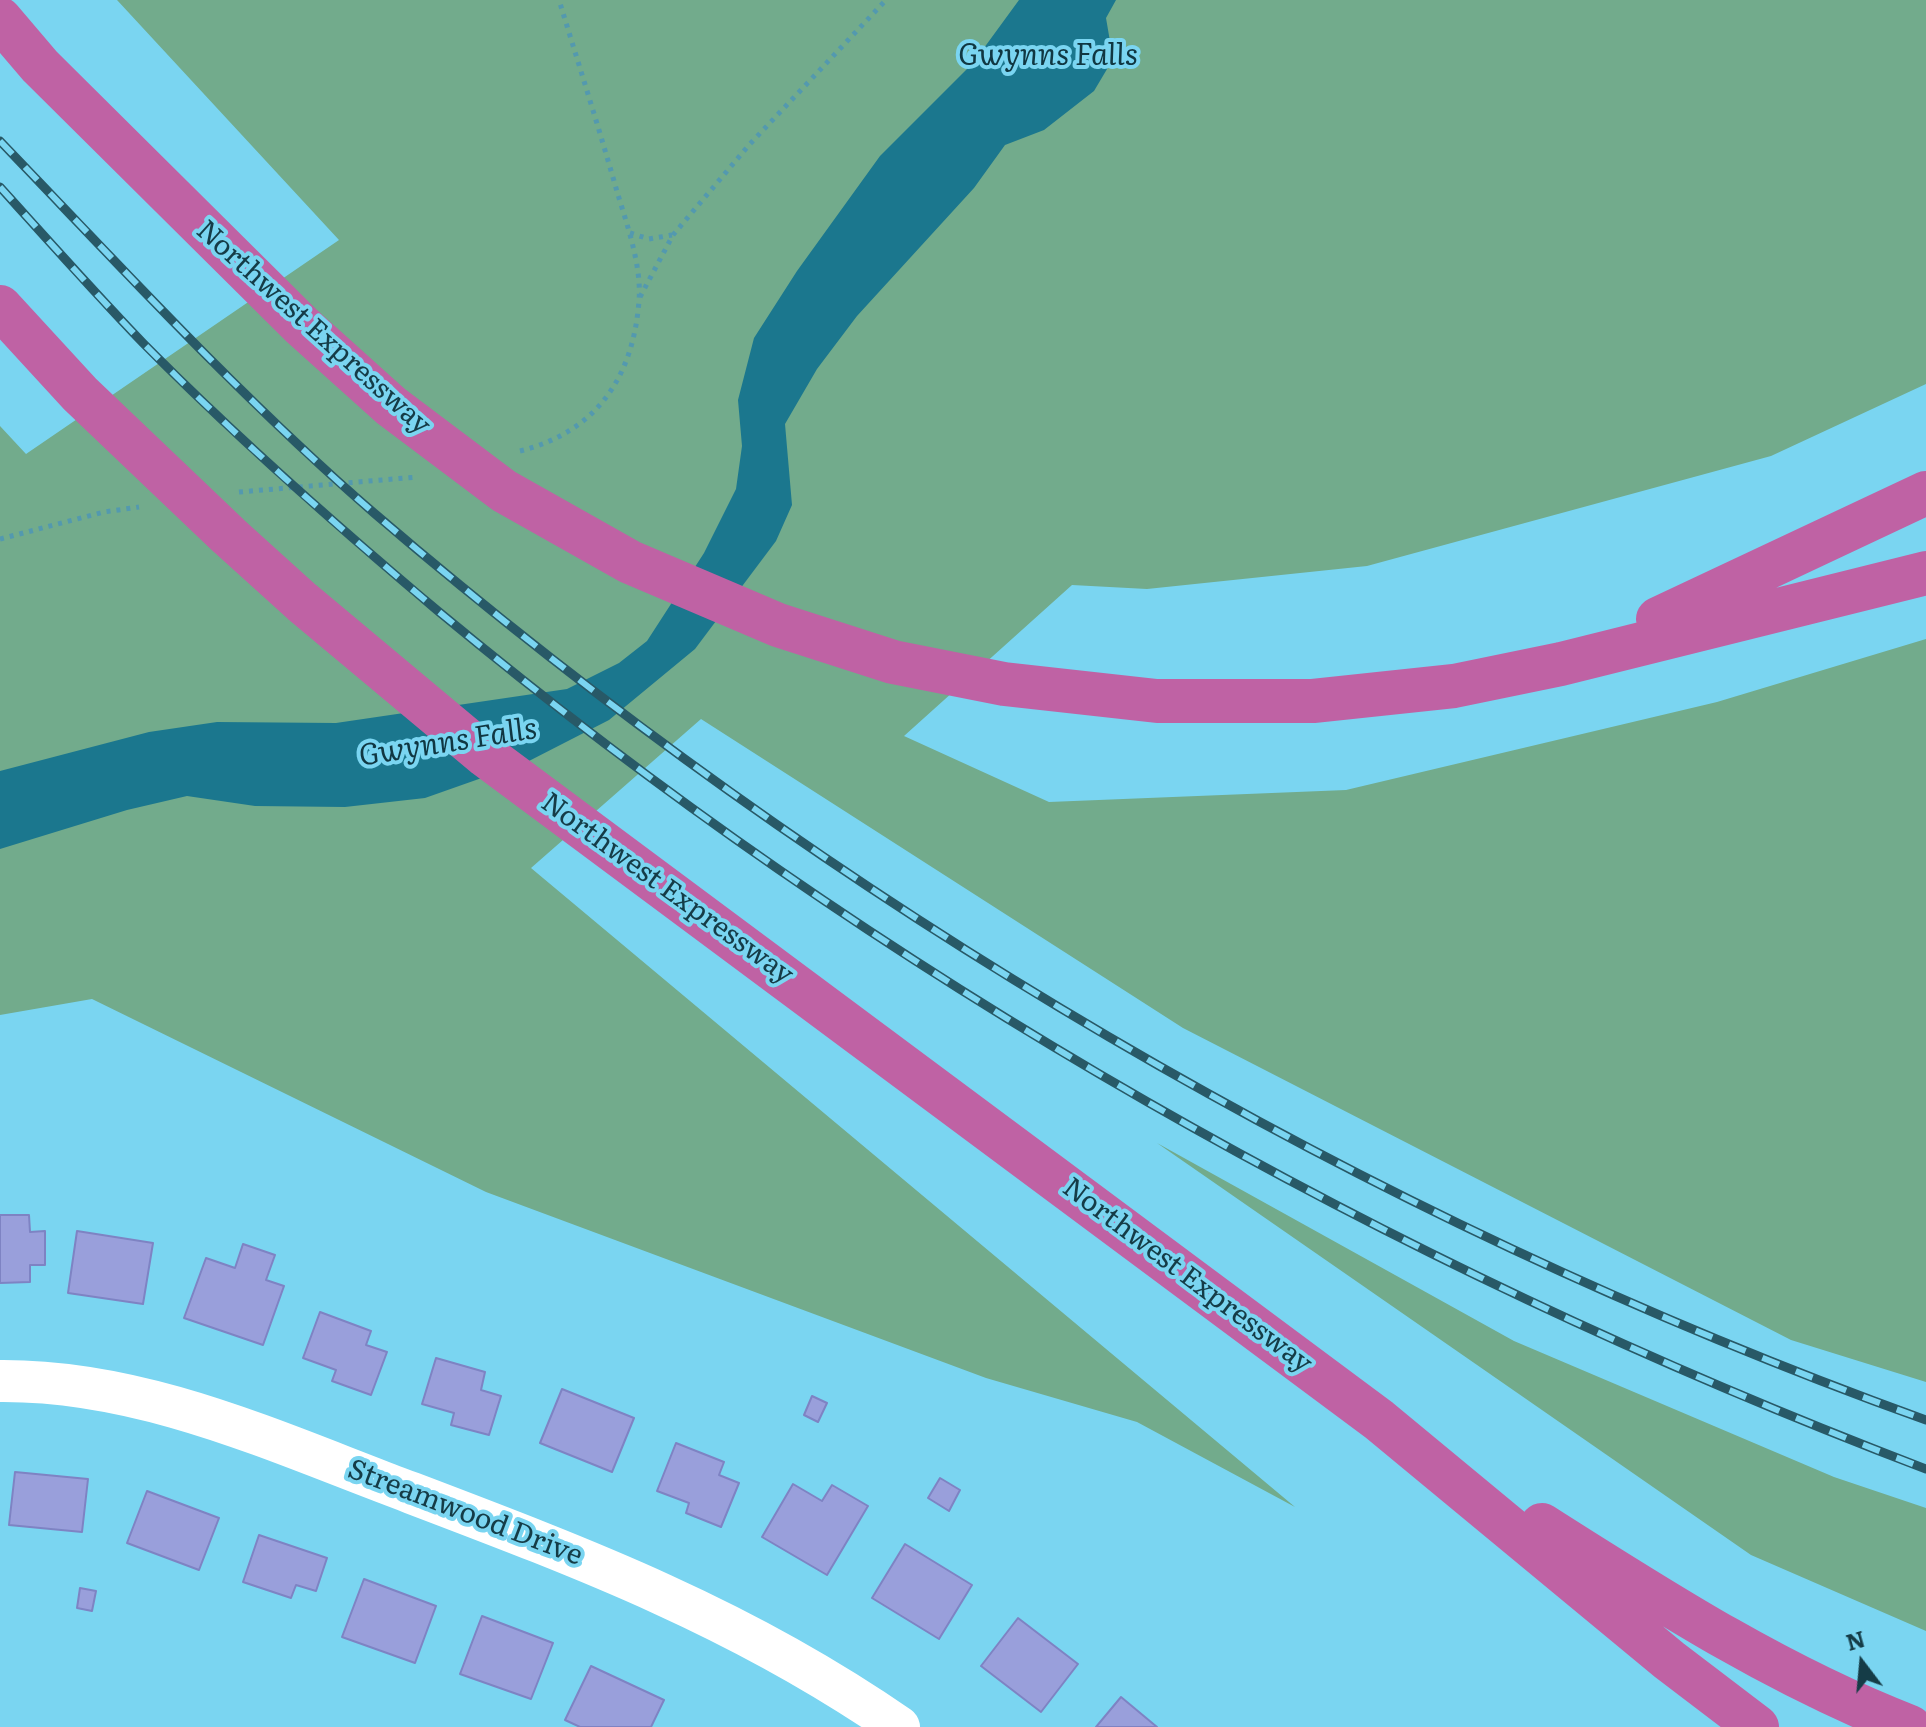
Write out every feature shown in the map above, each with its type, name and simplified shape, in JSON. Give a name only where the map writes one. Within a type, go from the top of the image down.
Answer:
[{"type":"highway","name":"Northwest Expressway","points":[[0,19],[40,66],[182,208],[302,326],[391,406],[504,491],[630,562],[778,625],[893,662],[1004,684],[1157,701],[1313,701],[1454,686],[1561,664]]},
{"type":"highway","name":"Northwest Expressway","points":[[4,311],[80,394],[302,602],[485,755],[658,880],[1379,1420]]},
{"type":"highway","points":[[1561,664],[1926,493]]},
{"type":"highway","points":[[1561,664],[1926,573]]},
{"type":"highway","points":[[1379,1420],[1669,1660],[1757,1727]]},
{"type":"highway","points":[[1379,1420],[1690,1619],[1857,1707],[1910,1727]]},
{"type":"street","name":"Streamwood Drive","points":[[0,1381],[42,1381],[119,1392],[208,1416],[602,1565],[717,1617],[844,1688],[899,1727]]},
{"type":"path","points":[[559,0],[630,233],[639,299]]},
{"type":"path","points":[[515,453],[544,445],[593,416],[621,378],[639,299],[673,235],[749,145],[886,0]]},
{"type":"path","points":[[630,233],[649,239],[673,235]]},
{"type":"path","points":[[224,494],[426,475]]},
{"type":"path","points":[[0,539],[104,512],[149,505]]},
{"type":"green space","points":[[117,0],[1926,0],[1926,384],[1771,456],[1367,566],[1147,589],[1072,585],[904,736],[1049,802],[1346,790],[1717,702],[1926,639],[1926,1382],[1791,1340],[1183,1028],[701,719],[531,868],[1295,1507],[1137,1422],[986,1378],[486,1192],[92,999],[0,1015],[0,426],[26,454],[339,240]]},
{"type":"green space","points":[[1157,1143],[1514,1341],[1834,1477],[1926,1508],[1926,1631],[1751,1555]]},
{"type":"water","name":"Gwynns Falls","points":[[1019,0],[1116,0],[1106,18],[1113,59],[1094,91],[1044,130],[1005,145],[974,188],[857,316],[817,369],[785,424],[792,505],[776,541],[695,649],[609,720],[527,762],[425,798],[345,807],[255,806],[187,796],[127,810],[0,849],[0,771],[149,732],[217,722],[336,723],[567,689],[619,663],[647,641],[704,553],[736,489],[742,446],[738,400],[754,338],[797,271],[880,156],[973,63]]},
{"type":"building","points":[[0,1215],[29,1215],[30,1232],[45,1231],[45,1265],[30,1265],[30,1282],[0,1283]]},
{"type":"building","points":[[77,1231],[153,1243],[143,1304],[68,1293]]},
{"type":"building","points":[[243,1244],[275,1255],[266,1280],[284,1286],[263,1345],[184,1318],[206,1258],[235,1268]]},
{"type":"building","points":[[320,1312],[371,1331],[366,1345],[387,1352],[371,1395],[332,1381],[336,1370],[303,1358]]},
{"type":"building","points":[[436,1358],[485,1372],[481,1390],[501,1396],[489,1435],[451,1425],[454,1413],[422,1404]]},
{"type":"building","points":[[562,1389],[634,1418],[612,1472],[540,1443]]},
{"type":"building","points":[[812,1396],[827,1403],[818,1422],[804,1415]]},
{"type":"building","points":[[676,1443],[724,1462],[719,1475],[739,1483],[721,1527],[686,1513],[689,1503],[657,1491]]},
{"type":"building","points":[[15,1472],[88,1479],[82,1532],[9,1525]]},
{"type":"building","points":[[940,1478],[960,1490],[949,1511],[928,1498]]},
{"type":"building","points":[[793,1484],[822,1501],[832,1485],[868,1506],[827,1575],[762,1537]]},
{"type":"building","points":[[147,1491],[219,1518],[199,1570],[127,1543]]},
{"type":"building","points":[[259,1535],[327,1558],[316,1591],[296,1585],[291,1598],[243,1582]]},
{"type":"building","points":[[905,1544],[972,1585],[939,1639],[872,1598]]},
{"type":"building","points":[[364,1579],[436,1606],[415,1663],[342,1637]]},
{"type":"building","points":[[80,1588],[96,1591],[92,1611],[77,1608]]},
{"type":"building","points":[[482,1616],[553,1643],[531,1699],[460,1674]]},
{"type":"building","points":[[1018,1618],[1078,1664],[1041,1712],[981,1666]]},
{"type":"building","points":[[591,1666],[664,1700],[651,1727],[580,1727],[565,1720]]},
{"type":"building","points":[[1121,1697],[1157,1727],[1096,1727]]},
{"type":"railway","points":[[0,141],[229,378],[374,513],[548,656],[729,791],[916,918],[1109,1037],[1307,1147],[1509,1248],[1716,1339],[1926,1420]]},
{"type":"railway","points":[[0,187],[143,343],[325,514],[438,611],[607,745],[782,872],[962,990],[1147,1102],[1336,1205],[1529,1301],[1726,1389],[1926,1469]]}]
